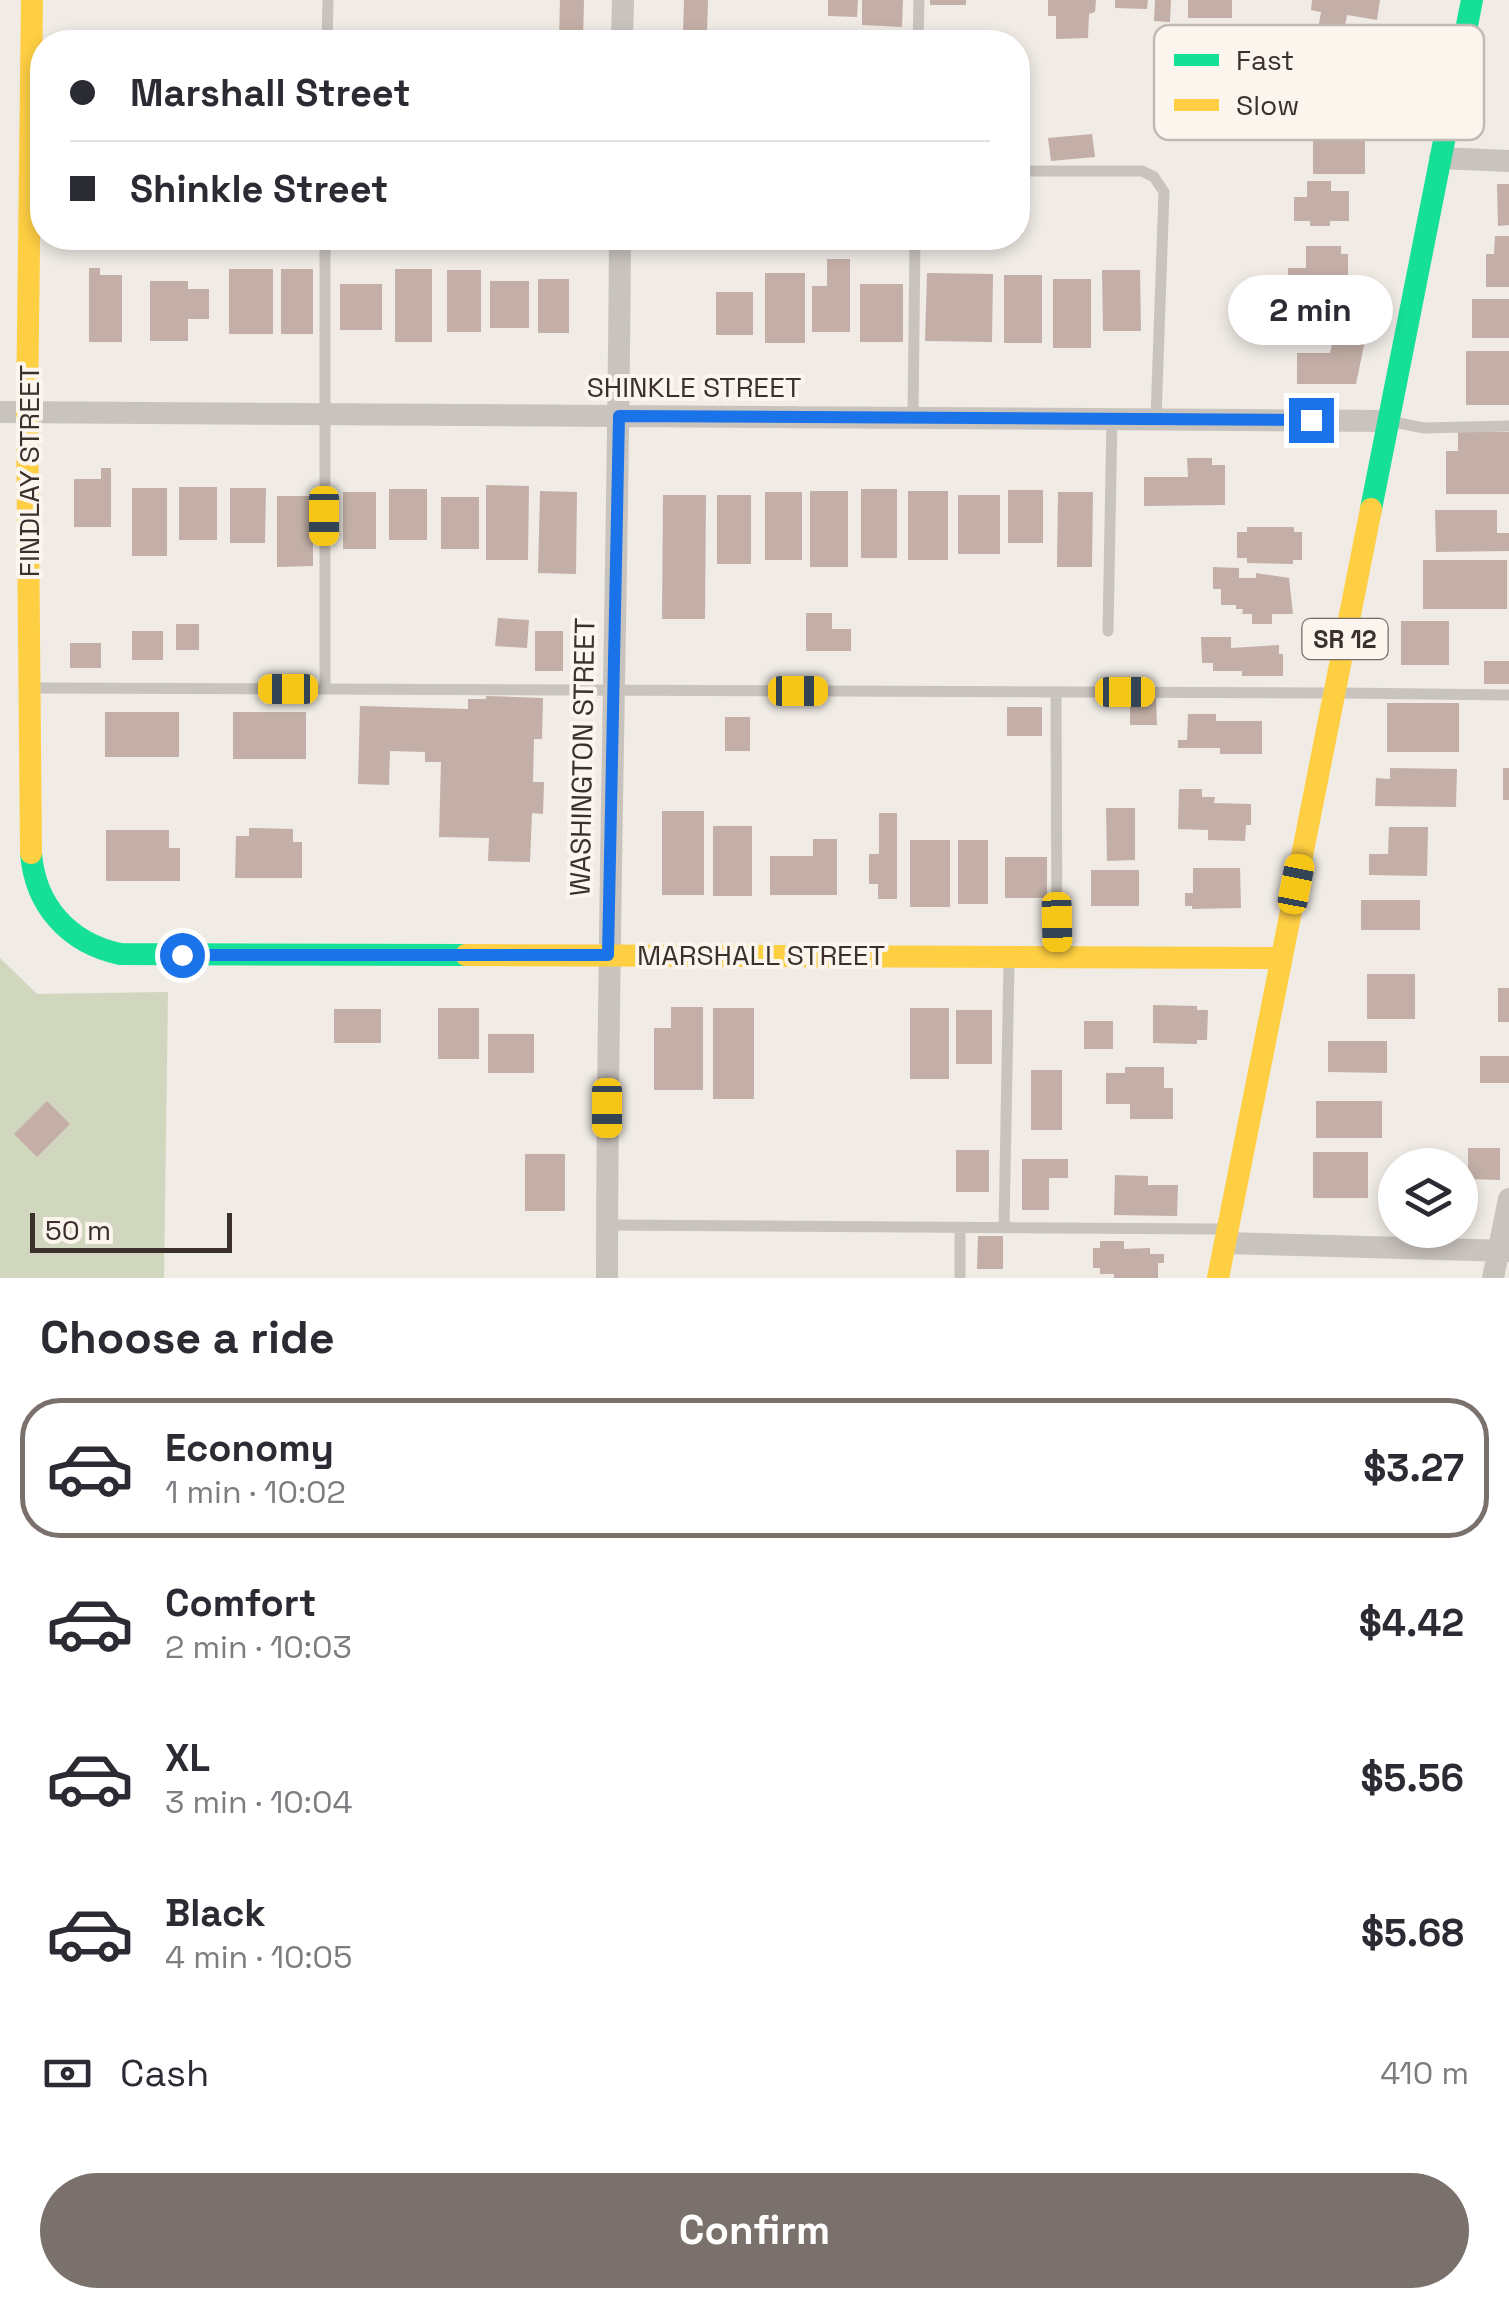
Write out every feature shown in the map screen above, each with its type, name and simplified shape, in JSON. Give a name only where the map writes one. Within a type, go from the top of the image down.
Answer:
[{"type":"main road","name":"FINDLAY STREET","points":[[32,0],[33,30]]},
{"type":"main road","name":"SR 12","points":[[1467,25],[1472,0]]},
{"type":"main road","name":"SR 12","points":[[1218,1278],[1444,140]]},
{"type":"main road","name":"FINDLAY STREET","points":[[33,250],[27,412],[32,868],[42,898],[67,932]]},
{"type":"main road","name":"MARSHALL STREET","points":[[67,932],[91,947],[120,954],[1282,958]]},
{"type":"street","points":[[622,30],[623,0]]},
{"type":"street","points":[[1440,158],[1509,161]]},
{"type":"street","name":"WASHINGTON STREET","points":[[607,1278],[608,955],[620,250]]},
{"type":"street","name":"SHINKLE STREET","points":[[0,412],[1388,421]]},
{"type":"street","points":[[1493,1278],[1504,1251],[1509,1200]]},
{"type":"street","points":[[1226,1236],[1504,1251]]},
{"type":"lane","points":[[327,30],[328,0]]},
{"type":"lane","points":[[918,30],[919,0]]},
{"type":"lane","points":[[1030,171],[1142,171],[1154,178],[1164,192],[1156,418]]},
{"type":"lane","points":[[325,250],[325,689]]},
{"type":"lane","points":[[913,417],[915,250]]},
{"type":"lane","points":[[1108,631],[1112,418]]},
{"type":"lane","points":[[1388,421],[1424,428],[1509,426]]},
{"type":"lane","points":[[31,688],[1509,695]]},
{"type":"lane","points":[[1056,692],[1058,957]]},
{"type":"lane","points":[[1004,1228],[1010,956]]},
{"type":"lane","points":[[607,1225],[960,1227],[1226,1236]]},
{"type":"lane","points":[[960,1227],[960,1278]]},
{"type":"green space","points":[[0,958],[37,994],[168,992],[164,1278],[0,1278]]},
{"type":"building","points":[[560,0],[584,0],[583,30],[559,30]]},
{"type":"building","points":[[684,0],[708,0],[707,30],[683,30]]},
{"type":"building","points":[[828,0],[858,0],[857,17],[828,16]]},
{"type":"building","points":[[862,0],[903,0],[902,27],[862,25]]},
{"type":"building","points":[[930,0],[966,0],[966,5],[930,5]]},
{"type":"building","points":[[1048,0],[1096,0],[1095,12],[1089,14],[1088,38],[1056,39],[1056,16],[1048,16]]},
{"type":"building","points":[[1115,0],[1148,0],[1147,9],[1115,8]]},
{"type":"building","points":[[1155,0],[1171,0],[1170,22],[1154,21]]},
{"type":"building","points":[[1188,0],[1232,0],[1232,18],[1188,18]]},
{"type":"building","points":[[1312,0],[1380,0],[1377,20],[1347,15],[1345,25],[1319,25],[1321,12],[1311,10]]},
{"type":"building","points":[[1092,134],[1095,157],[1051,161],[1048,138]]},
{"type":"building","points":[[1313,140],[1365,140],[1365,174],[1313,174]]},
{"type":"building","points":[[1307,181],[1331,181],[1331,191],[1349,191],[1349,221],[1310,226],[1310,221],[1294,221],[1294,197],[1307,197]]},
{"type":"building","points":[[1497,184],[1509,184],[1509,225],[1498,226]]},
{"type":"building","points":[[1495,236],[1509,236],[1509,287],[1486,287],[1486,254],[1494,254]]},
{"type":"building","points":[[1306,246],[1341,246],[1341,254],[1348,254],[1348,285],[1326,286],[1326,292],[1304,292],[1304,286],[1288,286],[1288,268],[1306,268]]},
{"type":"building","points":[[827,259],[850,259],[850,332],[812,332],[812,286],[827,286]]},
{"type":"building","points":[[89,268],[100,268],[100,275],[122,275],[122,342],[89,342]]},
{"type":"building","points":[[229,269],[273,269],[273,334],[229,334]]},
{"type":"building","points":[[281,269],[313,269],[313,334],[281,334]]},
{"type":"building","points":[[395,269],[432,269],[432,342],[395,342]]},
{"type":"building","points":[[447,270],[481,270],[481,332],[447,332]]},
{"type":"building","points":[[1102,270],[1140,270],[1141,331],[1103,331]]},
{"type":"building","points":[[765,273],[805,273],[805,343],[765,343]]},
{"type":"building","points":[[927,273],[993,274],[992,342],[925,341]]},
{"type":"building","points":[[1004,275],[1042,275],[1042,343],[1004,343]]},
{"type":"building","points":[[538,279],[569,279],[569,333],[538,333]]},
{"type":"building","points":[[1053,279],[1091,279],[1091,348],[1053,348]]},
{"type":"building","points":[[150,281],[188,281],[188,289],[209,289],[209,319],[188,319],[188,341],[150,341]]},
{"type":"building","points":[[490,281],[529,281],[529,328],[490,328]]},
{"type":"building","points":[[340,284],[382,284],[382,330],[340,330]]},
{"type":"building","points":[[860,284],[903,284],[903,342],[860,342]]},
{"type":"building","points":[[716,292],[753,292],[753,335],[716,335]]},
{"type":"building","points":[[1286,299],[1308,300],[1308,306],[1351,310],[1351,332],[1286,328]]},
{"type":"building","points":[[1472,299],[1509,299],[1509,338],[1472,338]]},
{"type":"building","points":[[1334,335],[1366,336],[1356,384],[1297,384],[1297,353],[1330,353]]},
{"type":"building","points":[[1466,351],[1509,351],[1509,405],[1466,405]]},
{"type":"building","points":[[1458,432],[1509,432],[1509,494],[1446,494],[1446,451],[1458,451]]},
{"type":"building","points":[[1187,458],[1212,458],[1212,465],[1225,465],[1225,505],[1144,506],[1144,477],[1188,477]]},
{"type":"building","points":[[101,468],[111,468],[111,527],[74,527],[74,479],[101,479]]},
{"type":"building","points":[[486,485],[529,486],[528,560],[486,560]]},
{"type":"building","points":[[179,487],[217,487],[217,540],[179,540]]},
{"type":"building","points":[[132,488],[167,488],[167,556],[132,556]]},
{"type":"building","points":[[230,488],[266,488],[265,543],[230,543]]},
{"type":"building","points":[[389,489],[427,489],[427,540],[389,540]]},
{"type":"building","points":[[861,489],[897,489],[897,558],[861,558]]},
{"type":"building","points":[[1008,490],[1043,490],[1043,543],[1008,543]]},
{"type":"building","points":[[540,491],[577,492],[576,574],[538,573]]},
{"type":"building","points":[[810,491],[848,491],[848,567],[810,567]]},
{"type":"building","points":[[908,491],[948,491],[948,560],[908,560]]},
{"type":"building","points":[[343,492],[376,492],[376,549],[343,549]]},
{"type":"building","points":[[765,492],[802,492],[802,560],[765,560]]},
{"type":"building","points":[[1058,492],[1093,492],[1092,567],[1057,567]]},
{"type":"building","points":[[663,495],[706,495],[705,619],[662,619]]},
{"type":"building","points":[[717,495],[751,495],[751,564],[717,564]]},
{"type":"building","points":[[958,495],[1000,495],[1000,554],[958,554]]},
{"type":"building","points":[[277,496],[313,496],[313,566],[277,567]]},
{"type":"building","points":[[441,497],[479,497],[479,549],[441,549]]},
{"type":"building","points":[[1435,510],[1497,510],[1497,533],[1509,533],[1509,551],[1436,552]]},
{"type":"building","points":[[1247,527],[1294,527],[1294,532],[1302,532],[1302,560],[1293,560],[1293,564],[1247,563],[1247,558],[1237,558],[1237,532],[1247,532]]},
{"type":"building","points":[[1423,560],[1507,560],[1507,609],[1423,609]]},
{"type":"building","points":[[1213,567],[1239,568],[1239,578],[1256,578],[1256,573],[1289,578],[1293,614],[1272,614],[1272,624],[1252,624],[1252,614],[1242,614],[1243,609],[1236,609],[1236,605],[1221,605],[1221,589],[1213,589]]},
{"type":"building","points":[[806,613],[832,613],[832,629],[851,629],[851,651],[806,651]]},
{"type":"building","points":[[498,618],[529,620],[527,648],[495,646]]},
{"type":"building","points":[[1401,621],[1449,621],[1449,665],[1401,665]]},
{"type":"building","points":[[176,624],[199,624],[199,650],[176,650]]},
{"type":"building","points":[[132,631],[163,631],[163,660],[132,660]]},
{"type":"building","points":[[535,631],[563,631],[563,671],[535,671]]},
{"type":"building","points":[[1201,637],[1231,637],[1231,648],[1279,645],[1283,676],[1213,671],[1213,663],[1202,663]]},
{"type":"building","points":[[70,643],[101,643],[101,668],[70,668]]},
{"type":"building","points":[[1484,661],[1509,661],[1509,684],[1484,684]]},
{"type":"building","points":[[543,698],[542,739],[534,739],[533,782],[544,782],[543,814],[532,813],[530,862],[488,861],[489,838],[439,837],[441,762],[425,762],[425,752],[390,751],[389,785],[358,784],[360,706],[468,709],[468,699]]},
{"type":"building","points":[[1130,698],[1156,698],[1157,725],[1130,725]]},
{"type":"building","points":[[1387,703],[1459,703],[1459,752],[1387,752]]},
{"type":"building","points":[[1007,707],[1042,707],[1042,736],[1007,736]]},
{"type":"building","points":[[105,712],[179,712],[179,757],[105,757]]},
{"type":"building","points":[[233,712],[306,712],[306,759],[233,759]]},
{"type":"building","points":[[1188,714],[1216,714],[1216,721],[1262,721],[1262,754],[1178,748],[1178,740],[1187,740]]},
{"type":"building","points":[[725,717],[750,717],[750,751],[725,751]]},
{"type":"building","points":[[1390,768],[1457,769],[1456,807],[1375,806],[1376,778],[1390,779]]},
{"type":"building","points":[[1503,768],[1509,768],[1509,800],[1503,800]]},
{"type":"building","points":[[1179,789],[1202,789],[1202,797],[1215,797],[1214,803],[1251,804],[1251,825],[1246,825],[1245,841],[1208,840],[1208,830],[1178,829]]},
{"type":"building","points":[[1106,808],[1135,808],[1135,860],[1107,861]]},
{"type":"building","points":[[662,811],[704,811],[704,895],[662,895]]},
{"type":"building","points":[[879,813],[897,813],[897,899],[878,899],[878,884],[869,884],[869,854],[879,854]]},
{"type":"building","points":[[713,826],[752,826],[752,896],[713,896]]},
{"type":"building","points":[[1389,827],[1428,827],[1427,876],[1369,875],[1369,854],[1388,854]]},
{"type":"building","points":[[249,828],[293,829],[293,842],[302,842],[302,878],[235,878],[236,836],[249,836]]},
{"type":"building","points":[[106,830],[169,830],[169,848],[180,848],[180,881],[106,881]]},
{"type":"building","points":[[813,839],[837,839],[837,895],[770,895],[770,856],[813,856]]},
{"type":"building","points":[[910,840],[950,840],[950,907],[910,907]]},
{"type":"building","points":[[958,840],[988,840],[988,904],[958,904]]},
{"type":"building","points":[[1005,857],[1047,857],[1047,898],[1005,898]]},
{"type":"building","points":[[1193,868],[1240,868],[1241,908],[1185,906],[1185,893],[1193,893]]},
{"type":"building","points":[[1091,870],[1139,870],[1139,906],[1091,906]]},
{"type":"building","points":[[1361,900],[1420,900],[1420,930],[1361,930]]},
{"type":"building","points":[[1367,974],[1415,974],[1415,1019],[1367,1019]]},
{"type":"building","points":[[1498,988],[1509,988],[1509,1022],[1498,1022]]},
{"type":"building","points":[[1153,1005],[1208,1010],[1207,1040],[1197,1040],[1197,1044],[1153,1043]]},
{"type":"building","points":[[671,1007],[703,1007],[703,1090],[654,1090],[654,1028],[671,1028]]},
{"type":"building","points":[[438,1008],[479,1008],[479,1059],[438,1059]]},
{"type":"building","points":[[713,1008],[754,1008],[754,1099],[713,1099]]},
{"type":"building","points":[[910,1008],[949,1008],[949,1079],[910,1079]]},
{"type":"building","points":[[334,1009],[381,1009],[381,1043],[334,1043]]},
{"type":"building","points":[[956,1010],[992,1010],[992,1064],[956,1064]]},
{"type":"building","points":[[1084,1021],[1113,1021],[1113,1049],[1084,1049]]},
{"type":"building","points":[[488,1034],[534,1034],[534,1073],[488,1073]]},
{"type":"building","points":[[1328,1041],[1387,1041],[1387,1073],[1328,1072]]},
{"type":"building","points":[[1480,1056],[1509,1056],[1509,1083],[1480,1083]]},
{"type":"building","points":[[1125,1067],[1164,1067],[1164,1088],[1173,1088],[1173,1119],[1130,1119],[1130,1104],[1106,1104],[1106,1073],[1125,1073]]},
{"type":"building","points":[[1031,1070],[1062,1070],[1062,1130],[1031,1130]]},
{"type":"building","points":[[47,1101],[70,1124],[37,1157],[14,1134]]},
{"type":"building","points":[[1316,1101],[1382,1101],[1382,1138],[1316,1138]]},
{"type":"building","points":[[1478,1148],[1500,1148],[1500,1180],[1478,1179]]},
{"type":"building","points":[[956,1150],[989,1150],[989,1192],[956,1192]]},
{"type":"building","points":[[1313,1152],[1368,1152],[1368,1198],[1313,1198]]},
{"type":"building","points":[[525,1154],[565,1154],[565,1211],[525,1211]]},
{"type":"building","points":[[1022,1159],[1068,1159],[1068,1178],[1049,1178],[1049,1210],[1022,1210]]},
{"type":"building","points":[[1115,1175],[1148,1176],[1148,1185],[1178,1185],[1177,1216],[1114,1215]]},
{"type":"building","points":[[978,1236],[1003,1236],[1003,1269],[977,1269]]},
{"type":"building","points":[[1100,1241],[1124,1241],[1124,1249],[1150,1248],[1150,1254],[1164,1254],[1164,1263],[1158,1263],[1158,1278],[1114,1278],[1114,1274],[1100,1274],[1100,1268],[1093,1268],[1093,1248],[1100,1248]]},
{"type":"traffic: fast","points":[[1467,25],[1472,0]]},
{"type":"traffic: fast","points":[[1371,509],[1444,140]]},
{"type":"traffic: fast","points":[[31,853],[39,890],[58,919],[85,941],[120,954],[466,955]]},
{"type":"traffic: slow","points":[[32,0],[32,30]]},
{"type":"traffic: slow","points":[[30,165],[27,413],[31,853]]},
{"type":"traffic: slow","points":[[1218,1278],[1371,509]]},
{"type":"traffic: slow","points":[[466,955],[1281,958]]},
{"type":"route","points":[[182,955],[608,955],[619,416],[1311,420]]}]
